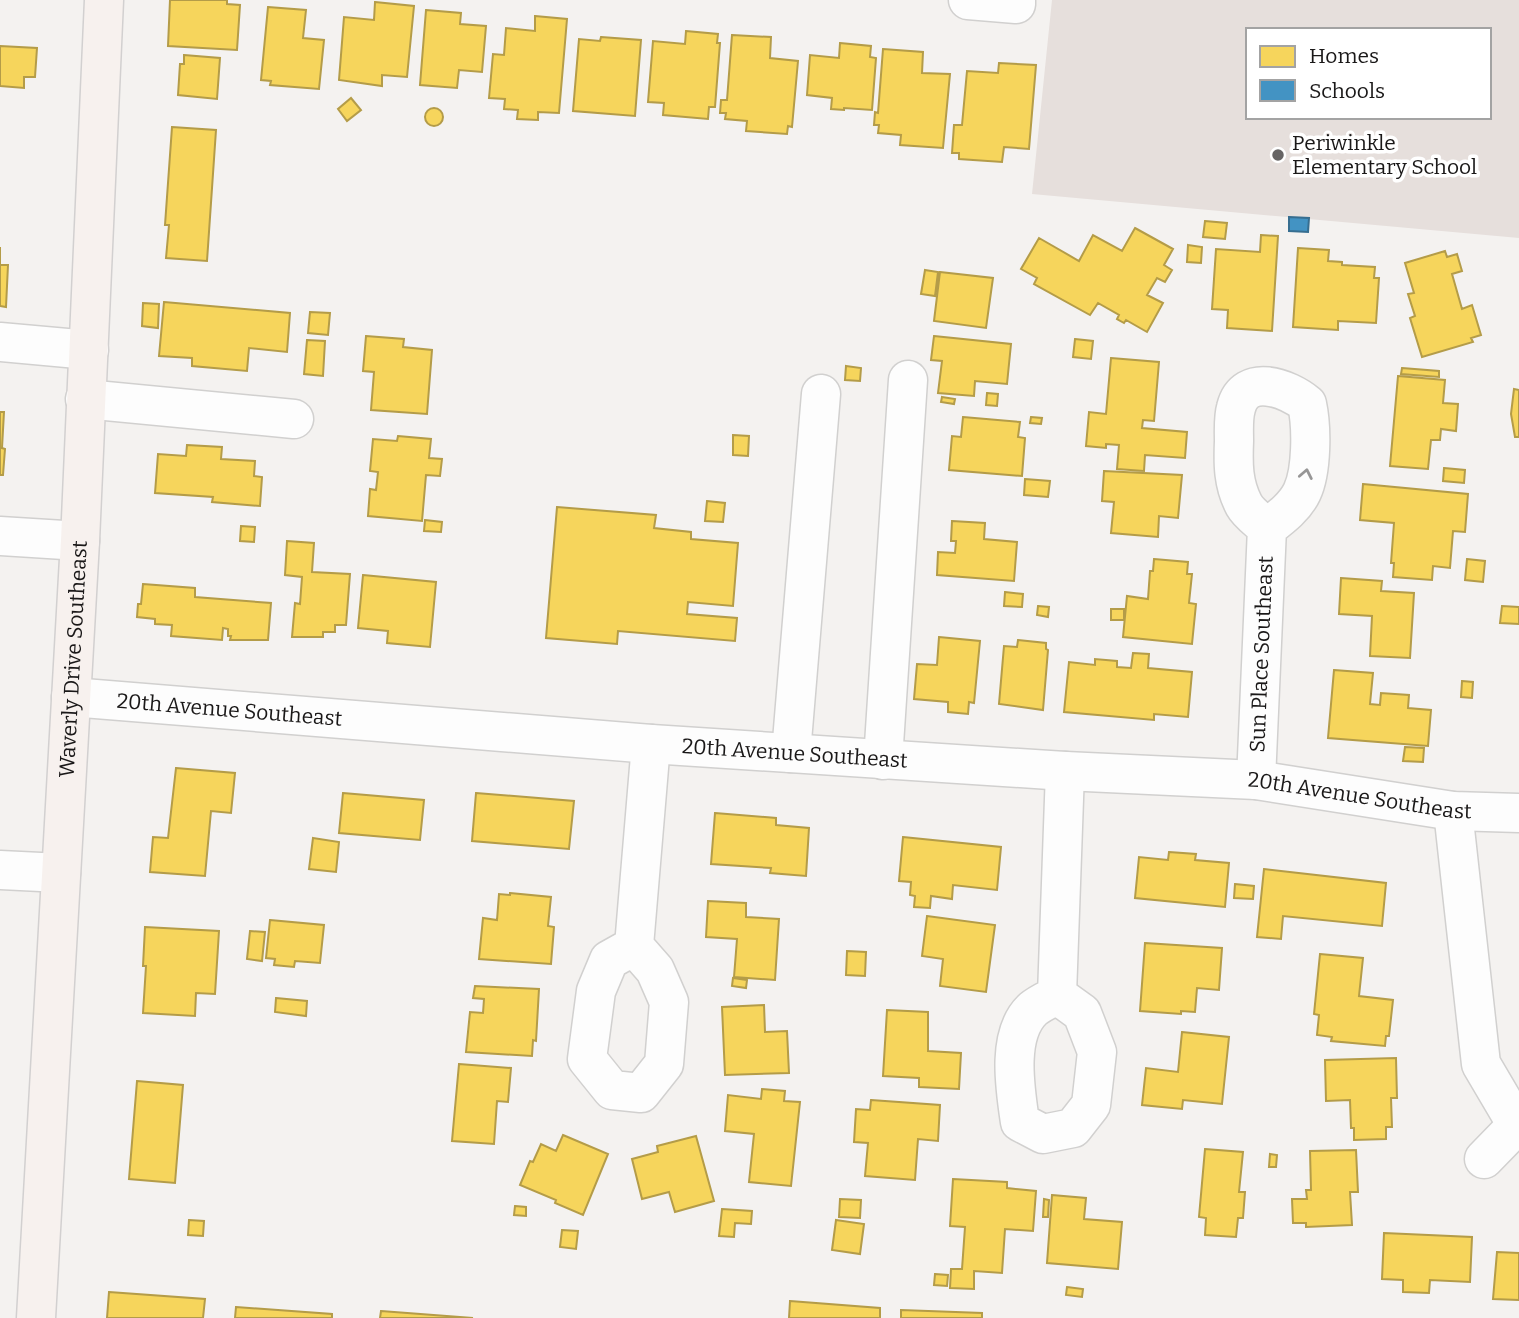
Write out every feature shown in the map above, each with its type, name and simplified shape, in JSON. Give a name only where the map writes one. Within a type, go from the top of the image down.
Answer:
[{"type":"main road","name":"Waverly Drive Southeast","points":[[36,1318],[80,541],[104,0]]},
{"type":"street","points":[[968,0],[1016,2]]},
{"type":"street","points":[[0,342],[89,350]]},
{"type":"street","points":[[883,760],[908,380]]},
{"type":"street","points":[[791,753],[821,394]]},
{"type":"street","points":[[85,399],[294,419]]},
{"type":"street","name":"Sun Place Southeast","points":[[1256,780],[1268,528]]},
{"type":"street","points":[[0,536],[80,541]]},
{"type":"street","name":"20th Avenue Southeast","points":[[71,697],[651,744],[1065,771],[1256,780],[1453,811],[1519,813]]},
{"type":"street","points":[[634,946],[651,744]]},
{"type":"street","points":[[1058,995],[1065,771]]},
{"type":"street","points":[[1453,811],[1481,1064],[1514,1120],[1519,1123],[1484,1159]]},
{"type":"street","points":[[0,870],[61,873]]},
{"type":"shaded area","name":"Periwinkle Elementary School","points":[[1052,0],[1519,0],[1519,238],[1032,194]]},
{"type":"building: Homes","points":[[170,0],[227,0],[227,4],[240,5],[237,50],[168,46]]},
{"type":"building: Homes","points":[[375,2],[414,6],[407,77],[382,75],[382,86],[339,80],[344,17],[374,20]]},
{"type":"building: Homes","points":[[268,7],[306,10],[303,38],[324,40],[319,89],[270,85],[271,81],[261,80]]},
{"type":"building: Homes","points":[[426,10],[461,13],[460,24],[486,26],[482,72],[459,70],[457,88],[420,85]]},
{"type":"building: Homes","points":[[535,16],[567,19],[559,113],[538,112],[538,120],[517,119],[518,110],[504,109],[505,99],[489,98],[493,54],[504,55],[506,28],[535,31]]},
{"type":"building: Homes","points":[[686,31],[718,34],[717,43],[720,43],[715,107],[709,107],[708,119],[663,115],[664,103],[648,102],[653,41],[685,44]]},
{"type":"building: Homes","points":[[732,35],[771,37],[770,58],[798,61],[792,127],[788,126],[787,134],[746,131],[747,121],[725,119],[726,113],[720,113],[721,100],[727,100]]},
{"type":"building: Homes","points":[[601,37],[641,40],[635,116],[573,111],[579,39],[600,41]]},
{"type":"building: Homes","points":[[840,43],[871,46],[870,57],[876,58],[872,110],[831,109],[832,98],[807,95],[810,55],[839,58]]},
{"type":"building: Homes","points":[[0,46],[37,48],[35,77],[24,77],[24,88],[0,86]]},
{"type":"building: Homes","points":[[883,49],[923,52],[922,73],[950,74],[943,148],[900,145],[901,135],[878,133],[879,125],[874,125],[875,112],[878,113]]},
{"type":"building: Homes","points":[[184,55],[220,58],[217,99],[178,95],[180,64],[184,64]]},
{"type":"building: Homes","points":[[999,63],[1036,65],[1029,149],[1004,147],[1002,162],[959,159],[959,153],[952,153],[954,125],[962,125],[967,71],[998,73]]},
{"type":"building: Homes","points":[[351,98],[361,110],[347,121],[338,109]]},
{"type":"building: Homes","points":[[434,108],[440,111],[443,117],[440,123],[434,126],[428,123],[425,117],[428,111]]},
{"type":"building: Homes","points":[[172,127],[216,130],[207,261],[166,258],[169,225],[165,225]]},
{"type":"building: Homes","points":[[1205,221],[1227,223],[1225,239],[1203,237]]},
{"type":"building: Homes","points":[[1135,228],[1173,249],[1164,265],[1172,270],[1165,282],[1157,278],[1147,295],[1163,303],[1147,332],[1126,320],[1124,323],[1117,319],[1119,315],[1098,303],[1090,315],[1034,284],[1037,278],[1021,269],[1039,238],[1079,261],[1093,235],[1122,251]]},
{"type":"building: Homes","points":[[1261,235],[1278,236],[1272,331],[1227,328],[1228,310],[1212,309],[1216,249],[1260,252]]},
{"type":"building: Homes","points":[[1188,245],[1202,247],[1201,263],[1187,262]]},
{"type":"building: Homes","points":[[1298,248],[1329,250],[1328,261],[1342,262],[1342,265],[1375,267],[1374,278],[1379,278],[1376,323],[1338,321],[1338,330],[1293,327]]},
{"type":"building: Homes","points":[[1445,251],[1447,257],[1457,254],[1462,271],[1452,274],[1462,309],[1472,305],[1481,335],[1471,338],[1473,342],[1422,357],[1410,318],[1415,316],[1408,294],[1414,293],[1405,263]]},
{"type":"building: Homes","points":[[0,265],[8,265],[6,307],[0,306]]},
{"type":"building: Homes","points":[[925,270],[938,272],[935,296],[921,294]]},
{"type":"building: Homes","points":[[940,272],[993,278],[986,328],[934,321]]},
{"type":"building: Homes","points":[[164,302],[290,313],[287,352],[249,348],[247,371],[192,366],[192,358],[159,356]]},
{"type":"building: Homes","points":[[143,303],[159,304],[158,328],[142,326]]},
{"type":"building: Homes","points":[[310,312],[330,313],[328,335],[308,333]]},
{"type":"building: Homes","points":[[366,336],[404,339],[403,347],[432,350],[427,414],[371,410],[374,372],[363,371]]},
{"type":"building: Homes","points":[[934,336],[1011,344],[1007,384],[975,381],[974,396],[938,393],[942,361],[931,360]]},
{"type":"building: Homes","points":[[1075,339],[1093,341],[1091,359],[1073,357]]},
{"type":"building: Homes","points":[[307,340],[325,341],[323,376],[304,374]]},
{"type":"building: Homes","points":[[1111,358],[1159,362],[1154,421],[1143,420],[1142,428],[1187,432],[1185,458],[1145,455],[1144,471],[1117,469],[1119,445],[1106,444],[1106,448],[1086,446],[1089,412],[1106,414]]},
{"type":"building: Homes","points":[[846,366],[861,368],[860,381],[845,380]]},
{"type":"building: Homes","points":[[1402,368],[1439,371],[1439,377],[1401,374]]},
{"type":"building: Homes","points":[[1398,376],[1445,380],[1443,403],[1458,404],[1456,431],[1441,429],[1440,440],[1431,440],[1428,469],[1390,466]]},
{"type":"building: Homes","points":[[1514,389],[1519,390],[1519,437],[1515,437],[1511,414]]},
{"type":"building: Homes","points":[[987,393],[998,394],[997,406],[986,405]]},
{"type":"building: Homes","points":[[942,397],[955,399],[954,404],[941,402]]},
{"type":"building: Homes","points":[[0,412],[4,412],[3,475],[0,475]]},
{"type":"building: Homes","points":[[963,417],[1020,422],[1018,437],[1025,438],[1022,476],[949,470],[952,436],[961,437]]},
{"type":"building: Homes","points":[[1031,417],[1042,418],[1041,424],[1030,423]]},
{"type":"building: Homes","points":[[733,435],[749,436],[748,456],[733,455]]},
{"type":"building: Homes","points":[[398,436],[431,439],[429,458],[442,459],[440,476],[426,475],[422,521],[368,516],[370,489],[376,490],[378,472],[370,471],[373,439],[397,441]]},
{"type":"building: Homes","points":[[187,445],[222,447],[221,459],[255,461],[254,476],[262,477],[260,506],[212,502],[213,497],[155,493],[158,454],[186,456]]},
{"type":"building: Homes","points":[[1444,468],[1465,470],[1464,483],[1443,481]]},
{"type":"building: Homes","points":[[1104,471],[1182,475],[1178,518],[1159,516],[1158,537],[1111,533],[1114,502],[1102,501]]},
{"type":"building: Homes","points":[[1025,479],[1050,481],[1048,497],[1024,495]]},
{"type":"building: Homes","points":[[1363,484],[1468,494],[1465,532],[1453,531],[1450,568],[1433,566],[1432,580],[1393,577],[1394,563],[1391,563],[1394,523],[1360,520]]},
{"type":"building: Homes","points":[[707,501],[725,503],[723,522],[705,521]]},
{"type":"building: Homes","points":[[557,507],[656,515],[654,528],[691,532],[691,539],[738,543],[733,606],[688,602],[687,614],[737,618],[735,641],[618,631],[617,644],[546,638]]},
{"type":"building: Homes","points":[[425,520],[442,522],[441,532],[424,531]]},
{"type":"building: Homes","points":[[952,521],[985,523],[984,539],[1017,542],[1014,581],[937,575],[938,552],[955,553],[956,541],[951,541]]},
{"type":"building: Homes","points":[[241,526],[255,527],[254,542],[240,541]]},
{"type":"building: Homes","points":[[287,541],[314,543],[312,572],[350,574],[346,625],[335,625],[335,632],[323,632],[323,637],[292,637],[295,603],[300,604],[302,577],[285,575]]},
{"type":"building: Homes","points":[[1154,559],[1188,562],[1187,574],[1192,574],[1189,603],[1196,604],[1192,644],[1123,637],[1127,596],[1148,599],[1150,571],[1153,571]]},
{"type":"building: Homes","points":[[1467,559],[1485,561],[1483,582],[1465,580]]},
{"type":"building: Homes","points":[[363,575],[436,582],[430,647],[387,643],[388,631],[358,628]]},
{"type":"building: Homes","points":[[1341,578],[1382,581],[1381,591],[1414,593],[1410,658],[1370,656],[1372,616],[1339,614]]},
{"type":"building: Homes","points":[[143,584],[195,588],[195,597],[271,603],[268,640],[230,640],[228,629],[223,628],[222,640],[171,636],[172,625],[155,624],[155,619],[137,617]]},
{"type":"building: Homes","points":[[1005,592],[1023,594],[1022,607],[1004,606]]},
{"type":"building: Homes","points":[[1038,606],[1049,607],[1048,617],[1037,615]]},
{"type":"building: Homes","points":[[1502,606],[1519,607],[1519,624],[1500,623]]},
{"type":"building: Homes","points":[[1111,609],[1124,609],[1124,620],[1111,620]]},
{"type":"building: Homes","points":[[939,637],[980,641],[974,703],[969,702],[968,714],[948,712],[948,702],[914,699],[917,664],[937,665]]},
{"type":"building: Homes","points":[[1018,640],[1046,643],[1048,650],[1043,710],[999,704],[1004,646],[1017,647]]},
{"type":"building: Homes","points":[[1133,653],[1149,654],[1148,668],[1192,672],[1188,717],[1154,714],[1154,720],[1064,712],[1069,662],[1095,665],[1095,659],[1117,661],[1117,667],[1131,668]]},
{"type":"building: Homes","points":[[1334,670],[1373,673],[1370,704],[1380,705],[1381,693],[1409,695],[1408,708],[1431,710],[1428,746],[1328,738]]},
{"type":"building: Homes","points":[[1462,681],[1473,682],[1472,698],[1461,697]]},
{"type":"building: Homes","points":[[1405,747],[1424,748],[1423,762],[1403,761]]},
{"type":"building: Homes","points":[[176,768],[235,773],[231,813],[211,811],[205,876],[150,872],[153,837],[168,838]]},
{"type":"building: Homes","points":[[343,793],[424,800],[420,840],[339,833]]},
{"type":"building: Homes","points":[[476,793],[574,801],[569,849],[472,841]]},
{"type":"building: Homes","points":[[715,813],[776,818],[776,825],[809,828],[806,876],[770,873],[771,868],[711,864]]},
{"type":"building: Homes","points":[[903,837],[1001,847],[997,890],[953,885],[952,899],[931,896],[930,908],[914,907],[915,896],[910,895],[911,882],[899,881]]},
{"type":"building: Homes","points":[[313,838],[339,842],[336,872],[309,869]]},
{"type":"building: Homes","points":[[1169,852],[1196,854],[1195,860],[1229,863],[1225,907],[1135,898],[1139,857],[1168,860]]},
{"type":"building: Homes","points":[[1264,869],[1386,883],[1382,926],[1283,916],[1281,939],[1257,937]]},
{"type":"building: Homes","points":[[1235,884],[1254,886],[1253,899],[1234,898]]},
{"type":"building: Homes","points":[[499,894],[551,897],[548,926],[554,927],[551,964],[479,959],[483,918],[497,920]]},
{"type":"building: Homes","points":[[708,901],[746,903],[746,917],[779,919],[775,980],[734,977],[737,939],[706,937]]},
{"type":"building: Homes","points":[[927,916],[995,925],[986,992],[940,986],[943,959],[922,956]]},
{"type":"building: Homes","points":[[270,920],[324,925],[320,963],[295,961],[294,967],[274,965],[275,959],[266,958]]},
{"type":"building: Homes","points":[[145,927],[219,931],[215,994],[196,993],[195,1016],[143,1013]]},
{"type":"building: Homes","points":[[250,931],[265,932],[262,961],[247,959]]},
{"type":"building: Homes","points":[[1145,943],[1222,948],[1219,990],[1197,988],[1195,1012],[1181,1011],[1181,1014],[1140,1011]]},
{"type":"building: Homes","points":[[847,951],[866,952],[865,976],[846,975]]},
{"type":"building: Homes","points":[[1320,954],[1363,958],[1359,996],[1393,1000],[1389,1036],[1386,1036],[1385,1046],[1331,1041],[1332,1037],[1317,1035],[1319,1015],[1314,1014]]},
{"type":"building: Homes","points":[[733,978],[747,980],[746,988],[732,986]]},
{"type":"building: Homes","points":[[475,986],[539,989],[536,1041],[533,1040],[532,1056],[466,1052],[470,1012],[483,1013],[484,999],[473,998]]},
{"type":"building: Homes","points":[[276,998],[307,1001],[306,1016],[275,1012]]},
{"type":"building: Homes","points":[[764,1005],[765,1032],[787,1031],[789,1073],[725,1075],[722,1007]]},
{"type":"building: Homes","points":[[887,1010],[928,1012],[928,1051],[961,1053],[959,1089],[919,1087],[919,1078],[883,1076]]},
{"type":"building: Homes","points":[[1182,1032],[1229,1037],[1222,1104],[1183,1100],[1182,1109],[1142,1105],[1146,1068],[1178,1072]]},
{"type":"building: Homes","points":[[1396,1058],[1397,1098],[1391,1098],[1392,1127],[1386,1127],[1386,1139],[1354,1140],[1350,1100],[1326,1101],[1325,1060]]},
{"type":"building: Homes","points":[[459,1064],[511,1068],[508,1102],[497,1101],[494,1144],[452,1141]]},
{"type":"building: Homes","points":[[137,1081],[183,1085],[175,1183],[129,1179]]},
{"type":"building: Homes","points":[[762,1089],[785,1091],[784,1101],[800,1102],[791,1186],[749,1182],[754,1134],[725,1131],[728,1095],[761,1099]]},
{"type":"building: Homes","points":[[871,1100],[940,1105],[938,1141],[918,1139],[915,1180],[865,1176],[868,1143],[854,1142],[856,1109],[870,1110]]},
{"type":"building: Homes","points":[[563,1135],[608,1154],[583,1215],[520,1185],[541,1144],[556,1151]]},
{"type":"building: Homes","points":[[696,1136],[714,1201],[675,1212],[669,1192],[642,1199],[632,1159],[658,1152],[657,1146]]},
{"type":"building: Homes","points":[[1205,1149],[1243,1152],[1239,1192],[1245,1192],[1243,1218],[1238,1218],[1236,1237],[1205,1235],[1206,1218],[1199,1217]]},
{"type":"building: Homes","points":[[1356,1150],[1358,1192],[1350,1192],[1352,1225],[1306,1227],[1306,1223],[1293,1223],[1292,1199],[1307,1199],[1306,1190],[1311,1190],[1310,1151]]},
{"type":"building: Homes","points":[[1270,1154],[1277,1155],[1276,1167],[1269,1167]]},
{"type":"building: Homes","points":[[953,1179],[1007,1182],[1007,1188],[1036,1191],[1033,1231],[1005,1229],[1002,1273],[974,1271],[974,1289],[950,1288],[951,1269],[962,1269],[965,1227],[950,1226]]},
{"type":"building: Homes","points":[[1052,1195],[1086,1198],[1084,1219],[1122,1222],[1118,1269],[1047,1263]]},
{"type":"building: Homes","points":[[840,1199],[861,1200],[860,1218],[839,1217]]},
{"type":"building: Homes","points":[[1044,1199],[1049,1200],[1048,1217],[1043,1217]]},
{"type":"building: Homes","points":[[515,1206],[526,1207],[526,1216],[514,1215]]},
{"type":"building: Homes","points":[[722,1209],[752,1211],[751,1224],[735,1223],[734,1237],[719,1236]]},
{"type":"building: Homes","points":[[189,1220],[204,1221],[203,1236],[188,1235]]},
{"type":"building: Homes","points":[[836,1220],[864,1224],[860,1254],[832,1250]]},
{"type":"building: Homes","points":[[562,1230],[578,1231],[576,1249],[560,1247]]},
{"type":"building: Homes","points":[[1384,1233],[1472,1237],[1470,1282],[1430,1280],[1429,1293],[1403,1292],[1403,1280],[1382,1279]]},
{"type":"building: Homes","points":[[1497,1252],[1519,1253],[1519,1300],[1493,1299]]},
{"type":"building: Homes","points":[[935,1274],[948,1275],[947,1286],[934,1285]]},
{"type":"building: Homes","points":[[1067,1287],[1083,1289],[1082,1297],[1066,1295]]},
{"type":"building: Homes","points":[[109,1292],[205,1299],[203,1318],[107,1318]]},
{"type":"building: Homes","points":[[790,1301],[880,1308],[880,1318],[789,1318]]},
{"type":"building: Homes","points":[[236,1307],[332,1314],[332,1318],[235,1318]]},
{"type":"building: Homes","points":[[901,1310],[982,1313],[982,1318],[901,1318]]},
{"type":"building: Homes","points":[[381,1311],[473,1318],[380,1318]]},
{"type":"building: Schools","points":[[1289,217],[1309,218],[1308,232],[1289,231]]},
{"type":"place","name":"Periwinkle Elementary School","points":[[1278,155]]}]
